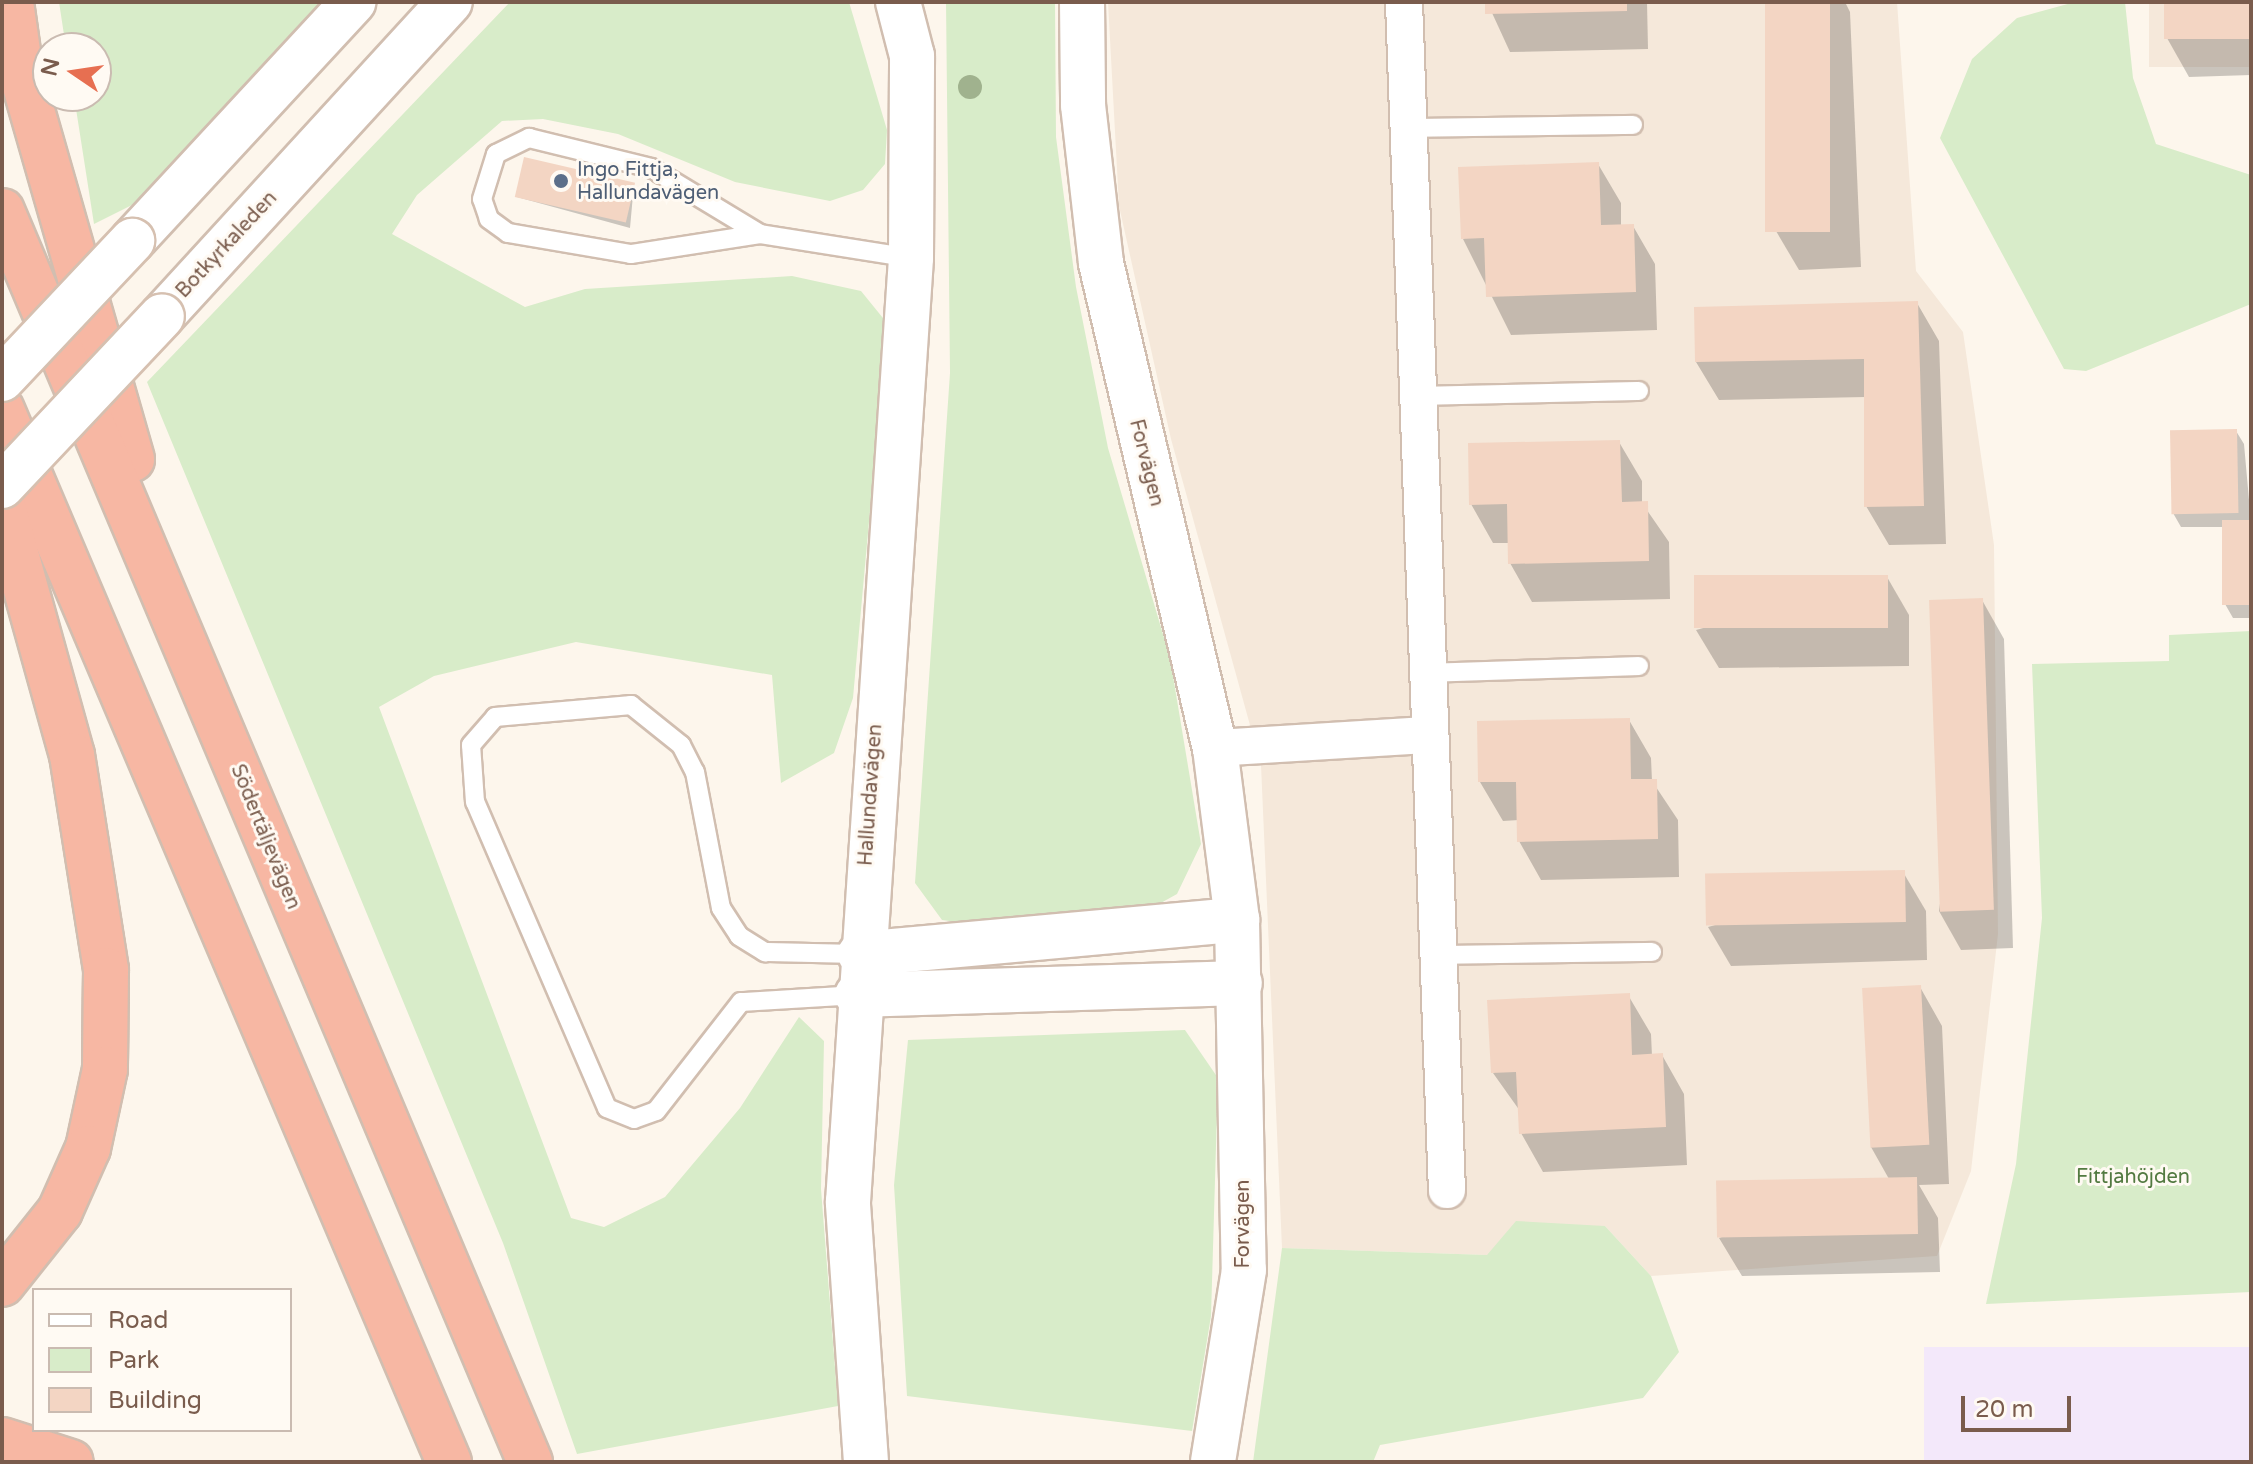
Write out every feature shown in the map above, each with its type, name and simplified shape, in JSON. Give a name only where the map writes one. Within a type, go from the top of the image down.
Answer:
[{"type":"highway","points":[[11,2],[21,72],[176,624]]},
{"type":"highway","name":"Södertäljevägen","points":[[2,211],[530,1462]]},
{"type":"highway","points":[[2,410],[449,1462]]},
{"type":"highway","points":[[2,503],[72,755],[106,970],[105,1069],[88,1148],[60,1211],[2,1284]]},
{"type":"highway","points":[[2,1440],[71,1462]]},
{"type":"main road","points":[[2,379],[353,2]]},
{"type":"main road","name":"Botkyrkaleden","points":[[2,486],[450,2]]},
{"type":"main road","name":"Hallundavägen","points":[[869,2],[907,128]]},
{"type":"main road","name":"Hallundavägen","points":[[866,1462],[848,1202],[858,974],[911,258],[907,128],[912,56],[898,2]]},
{"type":"main road","name":"Forvägen","points":[[1082,2],[1083,105],[1101,263],[1215,748],[1237,920],[1244,1270],[1213,1462]]},
{"type":"main road","points":[[858,974],[1237,920]]},
{"type":"main road","points":[[858,974],[1240,983]]},
{"type":"street","points":[[1404,2],[1415,396],[1447,1190]]},
{"type":"street","points":[[1215,748],[1429,735]]},
{"type":"lane","points":[[1407,128],[1633,125]]},
{"type":"lane","points":[[760,234],[651,168],[529,138],[496,154],[482,199],[489,219],[508,233],[631,254],[760,234],[911,258]]},
{"type":"lane","points":[[1415,396],[1639,391]]},
{"type":"lane","points":[[1426,673],[1639,666]]},
{"type":"lane","points":[[631,705],[681,745],[695,772],[721,908],[739,936],[765,952],[858,974],[741,1002],[656,1111],[634,1119],[607,1108],[475,802],[471,745],[495,717],[631,705]]},
{"type":"lane","points":[[1437,955],[1652,952]]},
{"type":"shaded area","points":[[1108,2],[1897,2],[1916,271],[1963,332],[1994,545],[1998,934],[1971,1171],[1937,1256],[1651,1276],[1605,1226],[1487,1255],[1282,1248],[1261,765],[1171,439],[1119,206]]},
{"type":"shaded area","points":[[2149,2],[2251,2],[2251,67],[2149,67]]},
{"type":"shaded area","points":[[1924,1347],[2251,1347],[2251,1462],[1924,1462]]},
{"type":"green space","points":[[59,2],[333,2],[148,197],[94,224],[76,112],[112,112],[112,32],[64,32]]},
{"type":"green space","points":[[510,2],[849,2],[887,130],[885,164],[863,190],[830,201],[735,182],[618,134],[543,119],[502,121],[417,195],[392,234],[525,307],[585,289],[792,276],[861,291],[887,323],[853,698],[834,753],[781,783],[772,675],[576,642],[434,676],[379,707],[571,1218],[604,1227],[665,1197],[740,1108],[799,1017],[824,1041],[821,1189],[838,1406],[577,1454],[503,1243],[147,382]]},
{"type":"green space","points":[[946,2],[1055,2],[1056,137],[1076,287],[1108,448],[1170,658],[1201,844],[1177,894],[1150,909],[995,927],[942,920],[915,883],[950,373]]},
{"type":"green space","points":[[2075,2],[2125,2],[2133,78],[2156,144],[2251,175],[2251,304],[2086,371],[2064,369],[1940,138],[1972,59],[2017,18]]},
{"type":"green space","name":"Fittjahöjden","points":[[2251,631],[2251,1292],[1986,1304],[2016,1164],[2042,918],[2032,664],[2169,661],[2169,635]]},
{"type":"green space","points":[[1185,1030],[1218,1078],[1211,1316],[1192,1431],[907,1396],[894,1185],[908,1040]]},
{"type":"green space","points":[[1516,1221],[1605,1226],[1651,1276],[1679,1352],[1643,1398],[1380,1445],[1373,1462],[1253,1462],[1282,1248],[1487,1255]]},
{"type":"building","points":[[1485,2],[1627,2],[1627,11],[1485,14]]},
{"type":"building","points":[[1765,2],[1830,2],[1830,232],[1765,232]]},
{"type":"building","points":[[2164,2],[2251,2],[2251,39],[2164,39]]},
{"type":"building","points":[[524,157],[635,183],[626,223],[515,197]]},
{"type":"building","points":[[1599,162],[1601,225],[1634,224],[1636,292],[1486,297],[1484,238],[1461,239],[1458,167]]},
{"type":"building","points":[[1918,301],[1924,506],[1864,507],[1864,359],[1695,362],[1694,307]]},
{"type":"building","points":[[2237,429],[2238,513],[2171,514],[2170,430]]},
{"type":"building","points":[[1620,440],[1622,502],[1648,501],[1649,561],[1508,564],[1507,504],[1469,505],[1468,443]]},
{"type":"building","points":[[2222,520],[2251,520],[2251,605],[2222,605]]},
{"type":"building","points":[[1694,575],[1888,575],[1888,628],[1694,628]]},
{"type":"building","points":[[1983,598],[1994,910],[1940,912],[1929,600]]},
{"type":"building","points":[[1630,718],[1631,779],[1657,779],[1658,839],[1517,842],[1516,782],[1478,782],[1477,721]]},
{"type":"building","points":[[1905,870],[1906,922],[1706,925],[1705,873]]},
{"type":"building","points":[[1921,985],[1929,1145],[1870,1148],[1862,988]]},
{"type":"building","points":[[1630,993],[1632,1055],[1663,1053],[1666,1127],[1519,1134],[1516,1072],[1491,1073],[1487,1000]]},
{"type":"building","points":[[1917,1177],[1918,1234],[1717,1237],[1716,1181]]},
{"type":"place","name":"Ingo Fittja, Hallundavägen","points":[[561,181]]}]
